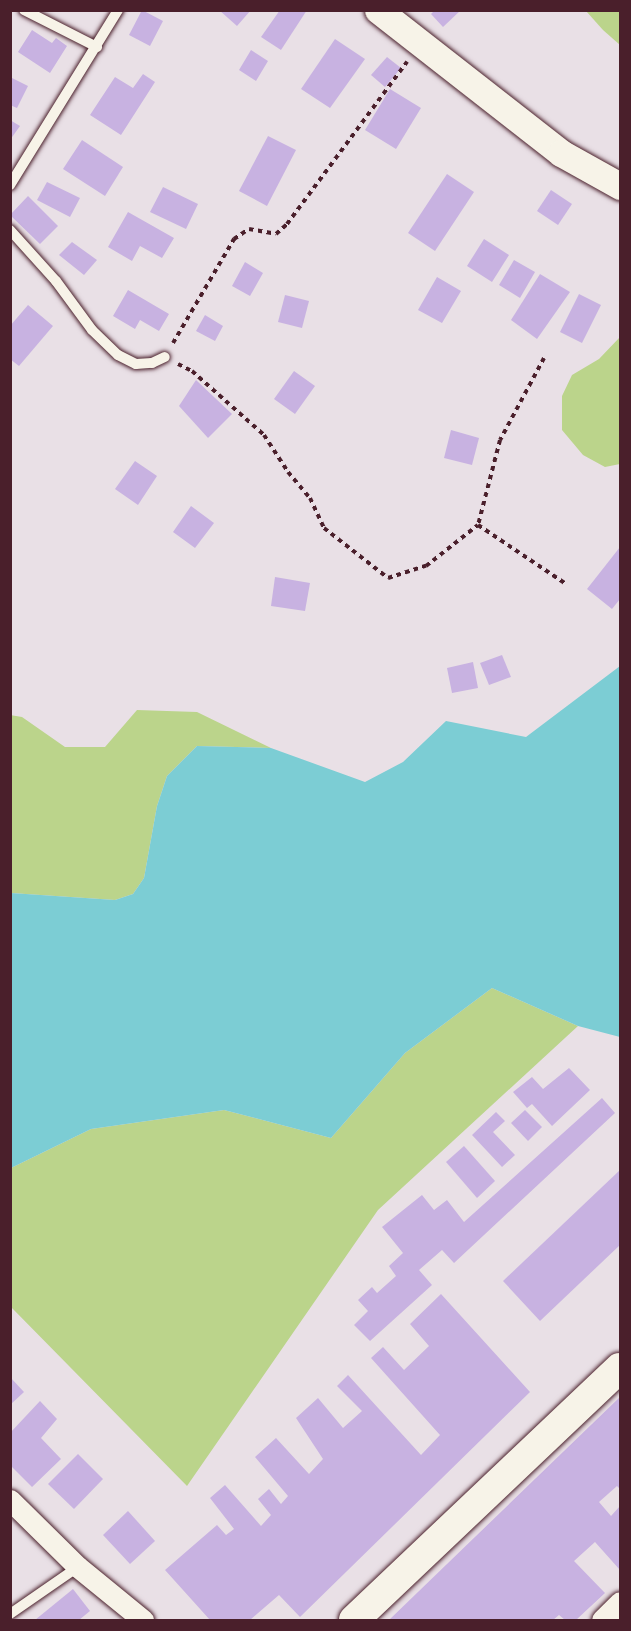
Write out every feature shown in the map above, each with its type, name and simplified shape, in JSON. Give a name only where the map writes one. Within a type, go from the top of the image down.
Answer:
[{"type":"main road","points":[[354,1620],[621,1368]]},
{"type":"street","points":[[378,10],[561,153],[621,186]]},
{"type":"street","points":[[10,1500],[78,1567],[143,1620]]},
{"type":"street","points":[[602,1620],[621,1602]]},
{"type":"lane","points":[[24,10],[97,47]]},
{"type":"lane","points":[[10,185],[118,10]]},
{"type":"lane","points":[[10,230],[56,281],[92,330],[118,355],[136,364],[152,363],[165,357]]},
{"type":"lane","points":[[10,1614],[78,1567]]},
{"type":"path","points":[[420,45],[287,224],[276,234],[249,229],[234,239],[165,357],[192,371],[264,435],[288,472],[310,498],[324,528],[388,578],[426,566],[478,525],[500,440],[544,358]]},
{"type":"path","points":[[478,525],[566,584]]},
{"type":"green space","points":[[586,11],[620,11],[620,45],[603,30]]},
{"type":"green space","points":[[620,337],[620,464],[605,467],[583,455],[562,430],[562,396],[572,375],[599,359]]},
{"type":"green space","points":[[137,710],[197,712],[271,748],[197,746],[167,776],[157,806],[144,878],[133,894],[115,900],[11,893],[10,715],[22,717],[65,747],[105,747]]},
{"type":"green space","points":[[492,988],[578,1026],[378,1210],[187,1486],[11,1307],[11,1168],[91,1129],[224,1110],[331,1138],[405,1053]]},
{"type":"water","points":[[620,666],[620,1037],[578,1026],[492,988],[405,1053],[331,1138],[224,1110],[91,1129],[11,1168],[11,893],[115,900],[133,894],[144,878],[157,806],[167,776],[197,746],[271,748],[365,782],[403,762],[446,721],[526,737]]},
{"type":"building","points":[[142,10],[163,21],[150,46],[129,35]]},
{"type":"building","points":[[219,10],[251,10],[237,26]]},
{"type":"building","points":[[280,10],[307,10],[281,50],[261,37]]},
{"type":"building","points":[[435,10],[461,10],[443,27],[431,14]]},
{"type":"building","points":[[32,30],[52,43],[56,38],[67,46],[50,73],[18,52]]},
{"type":"building","points":[[335,39],[365,59],[330,108],[301,89]]},
{"type":"building","points":[[251,50],[268,61],[256,81],[239,70]]},
{"type":"building","points":[[387,57],[401,68],[385,87],[371,75]]},
{"type":"building","points":[[143,74],[155,82],[121,135],[90,115],[115,77],[133,88]]},
{"type":"building","points":[[10,77],[28,86],[17,108],[10,105]]},
{"type":"building","points":[[390,89],[421,108],[396,149],[365,130]]},
{"type":"building","points":[[10,120],[20,126],[10,140]]},
{"type":"building","points":[[268,136],[296,150],[267,206],[239,191]]},
{"type":"building","points":[[82,140],[123,167],[105,196],[63,169]]},
{"type":"building","points":[[447,174],[474,192],[435,251],[408,233]]},
{"type":"building","points":[[47,182],[80,198],[70,217],[37,200]]},
{"type":"building","points":[[163,187],[198,204],[186,229],[150,212]]},
{"type":"building","points":[[551,190],[572,204],[558,225],[537,211]]},
{"type":"building","points":[[28,196],[58,226],[40,244],[10,215]]},
{"type":"building","points":[[128,212],[174,238],[162,258],[140,246],[132,261],[108,247]]},
{"type":"building","points":[[484,239],[509,255],[492,282],[467,266]]},
{"type":"building","points":[[72,242],[97,260],[84,275],[59,255]]},
{"type":"building","points":[[514,260],[535,272],[520,298],[499,285]]},
{"type":"building","points":[[245,262],[263,273],[250,296],[232,286]]},
{"type":"building","points":[[540,274],[570,292],[537,339],[511,320]]},
{"type":"building","points":[[437,277],[461,291],[442,323],[418,310]]},
{"type":"building","points":[[128,290],[169,314],[159,331],[140,320],[135,329],[113,316]]},
{"type":"building","points":[[579,294],[601,305],[582,343],[560,332]]},
{"type":"building","points":[[285,295],[309,301],[302,328],[278,322]]},
{"type":"building","points":[[28,305],[53,326],[19,366],[10,359],[10,326]]},
{"type":"building","points":[[205,315],[223,326],[215,341],[196,331]]},
{"type":"building","points":[[294,371],[315,386],[295,414],[274,399]]},
{"type":"building","points":[[196,380],[232,414],[208,438],[179,406]]},
{"type":"building","points":[[451,430],[479,438],[472,465],[444,458]]},
{"type":"building","points":[[135,461],[157,476],[138,505],[115,489]]},
{"type":"building","points":[[191,506],[214,523],[195,548],[173,532]]},
{"type":"building","points":[[620,547],[620,599],[612,609],[587,589]]},
{"type":"building","points":[[275,577],[310,583],[305,611],[271,606]]},
{"type":"building","points":[[502,655],[511,677],[489,685],[480,663]]},
{"type":"building","points":[[473,662],[478,688],[452,693],[447,668]]},
{"type":"building","points":[[569,1068],[590,1090],[552,1126],[532,1104],[527,1108],[513,1092],[532,1077],[543,1089]]},
{"type":"building","points":[[602,1098],[615,1113],[454,1263],[442,1250],[419,1270],[432,1285],[370,1341],[354,1325],[368,1311],[358,1300],[372,1287],[377,1293],[396,1276],[389,1266],[403,1253],[382,1227],[422,1195],[434,1210],[447,1200],[464,1222]]},
{"type":"building","points":[[525,1110],[542,1127],[528,1141],[511,1123]]},
{"type":"building","points":[[496,1112],[505,1121],[493,1132],[515,1155],[502,1167],[472,1135]]},
{"type":"building","points":[[464,1146],[495,1181],[477,1198],[446,1162]]},
{"type":"building","points":[[620,1170],[620,1245],[540,1321],[503,1281]]},
{"type":"building","points":[[441,1294],[530,1392],[300,1617],[279,1595],[250,1620],[210,1620],[165,1570],[217,1525],[226,1535],[234,1529],[210,1498],[225,1485],[261,1526],[271,1515],[258,1499],[269,1489],[281,1504],[288,1496],[255,1457],[276,1438],[309,1474],[323,1459],[296,1418],[318,1398],[343,1428],[362,1411],[337,1386],[348,1375],[421,1455],[440,1435],[371,1358],[383,1347],[404,1370],[429,1346],[410,1324]]},
{"type":"building","points":[[10,1377],[24,1392],[10,1405]]},
{"type":"building","points":[[620,1397],[620,1489],[617,1486],[599,1502],[611,1516],[620,1506],[620,1570],[595,1542],[574,1561],[605,1593],[576,1620],[565,1620],[559,1615],[553,1620],[389,1620]]},
{"type":"building","points":[[40,1401],[57,1419],[41,1438],[61,1459],[32,1487],[10,1465],[10,1433]]},
{"type":"building","points":[[78,1454],[103,1479],[74,1509],[48,1484]]},
{"type":"building","points":[[128,1511],[155,1541],[130,1564],[103,1535]]},
{"type":"building","points":[[73,1589],[90,1611],[79,1620],[35,1620]]}]
